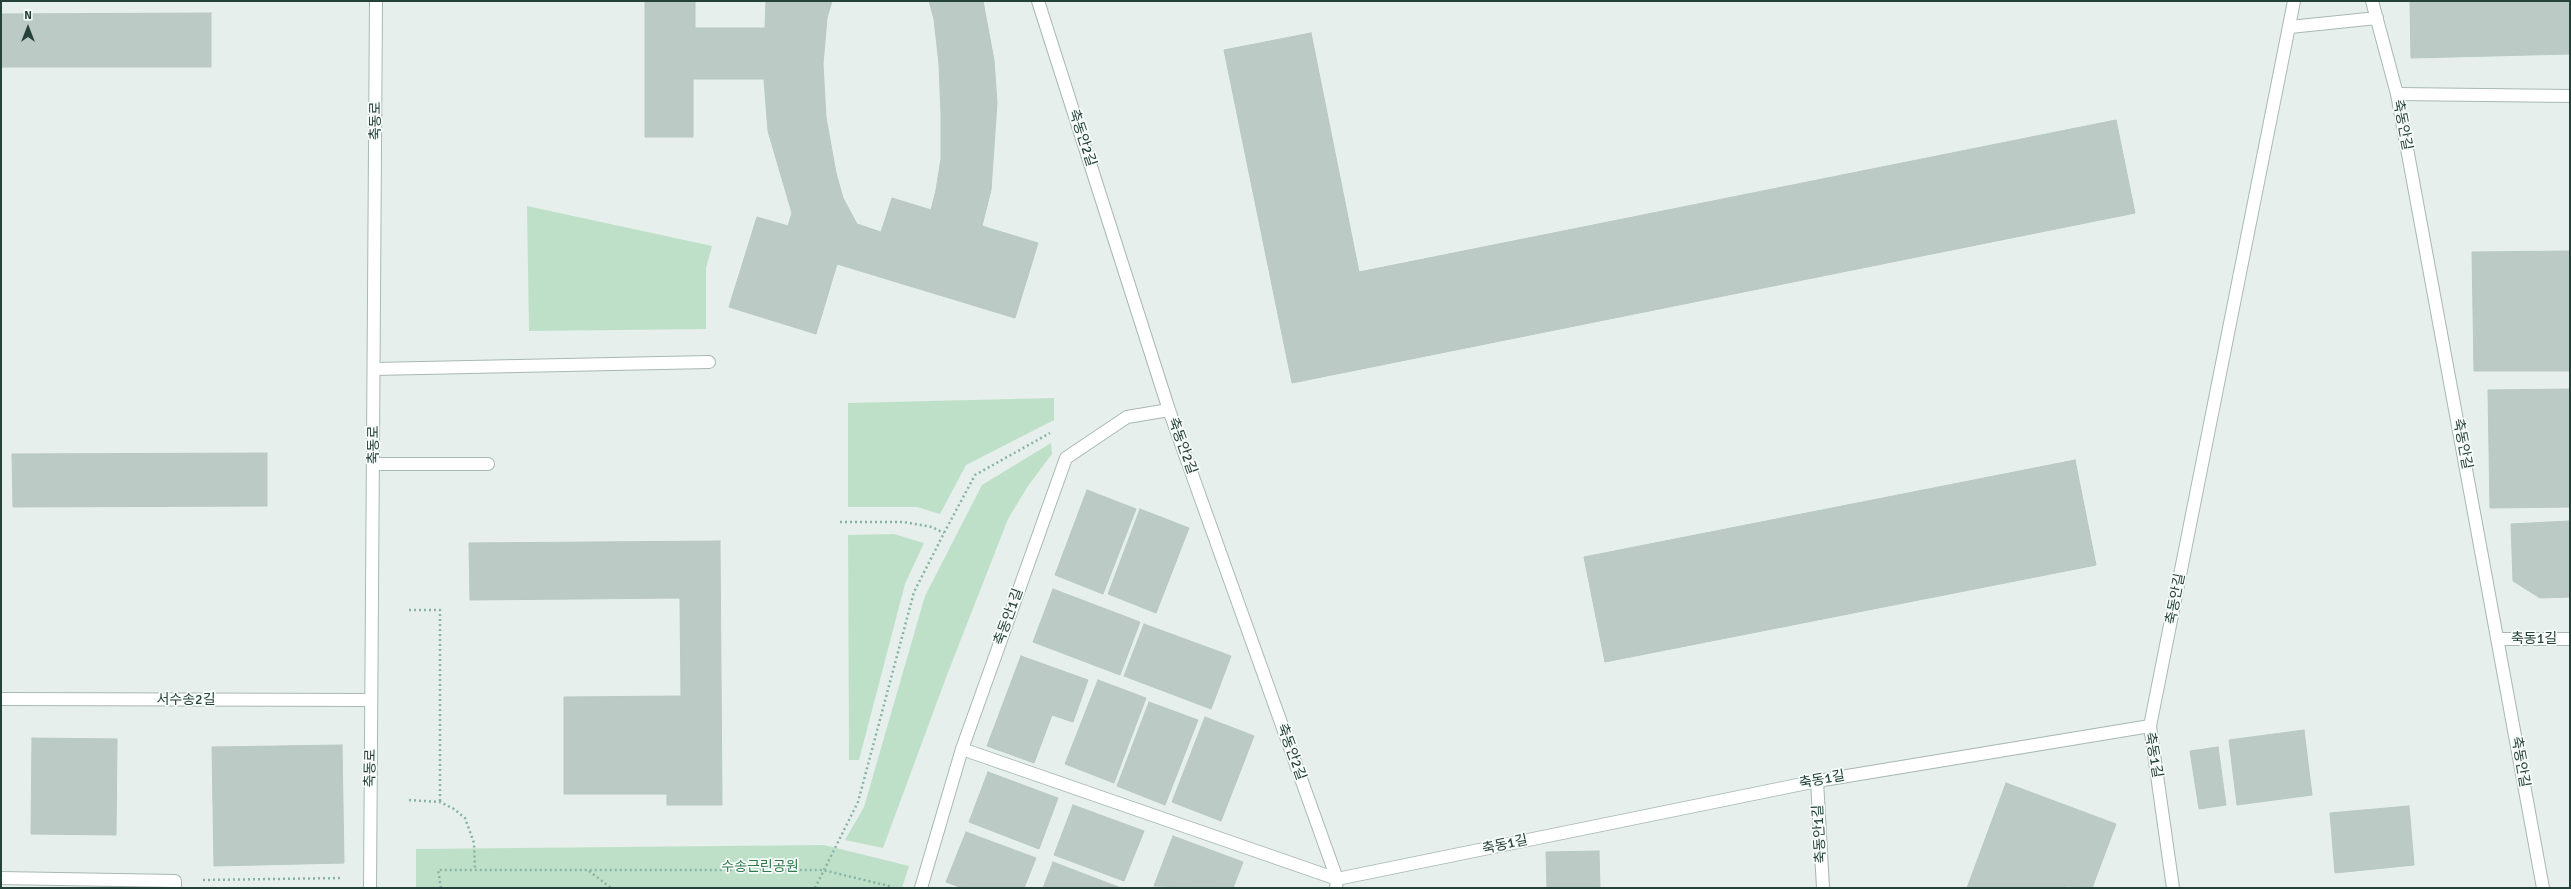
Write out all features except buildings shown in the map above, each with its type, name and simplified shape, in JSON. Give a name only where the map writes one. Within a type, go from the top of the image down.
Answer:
[{"type":"street","name":"축동로","points":[[370,883],[376,1]]},
{"type":"street","name":"축동안2길","points":[[1038,1],[1169,410],[1336,884]]},
{"type":"street","name":"축동안길","points":[[2150,726],[2294,1]]},
{"type":"street","name":"축동안길","points":[[2372,1],[2397,94],[2543,888]]},
{"type":"street","points":[[2290,27],[2377,18]]},
{"type":"street","points":[[2397,94],[2570,96]]},
{"type":"street","points":[[374,368],[708,362]]},
{"type":"street","points":[[1066,458],[1127,418],[1169,410]]},
{"type":"street","name":"축동안1길","points":[[921,888],[962,749],[1066,458]]},
{"type":"street","points":[[373,464],[488,464]]},
{"type":"street","name":"축동1길","points":[[2498,638],[2570,639]]},
{"type":"street","name":"서수송2길","points":[[1,699],[371,700]]},
{"type":"street","name":"축동1길","points":[[1336,884],[1817,781],[2150,726],[2173,888]]},
{"type":"street","points":[[962,749],[1336,884]]},
{"type":"street","name":"축동안1길","points":[[1817,781],[1823,888]]},
{"type":"street","points":[[1,878],[175,884]]},
{"type":"path","points":[[815,888],[858,802],[914,592],[975,475],[1060,427],[1066,458]]},
{"type":"path","points":[[840,522],[904,522],[932,527],[944,533]]},
{"type":"path","points":[[409,610],[440,610],[440,802]]},
{"type":"path","points":[[409,800],[440,802],[454,809],[465,818],[474,843],[475,870]]},
{"type":"path","points":[[441,888],[438,870],[823,870],[897,888]]},
{"type":"path","points":[[588,870],[611,888]]},
{"type":"path","points":[[175,884],[370,883]]},
{"type":"green space","points":[[527,206],[712,246],[706,268],[706,329],[529,331]]},
{"type":"green space","points":[[1054,398],[1054,420],[966,465],[940,514],[917,507],[848,507],[848,403]]},
{"type":"green space","points":[[1051,443],[1052,454],[1028,486],[1008,519],[947,675],[883,848],[845,840],[864,807],[925,596],[982,485]]},
{"type":"green space","points":[[894,534],[924,543],[905,584],[859,760],[849,760],[848,535]]},
{"type":"green space","name":"수송근린공원","points":[[824,845],[909,866],[902,888],[416,888],[416,849]]}]
